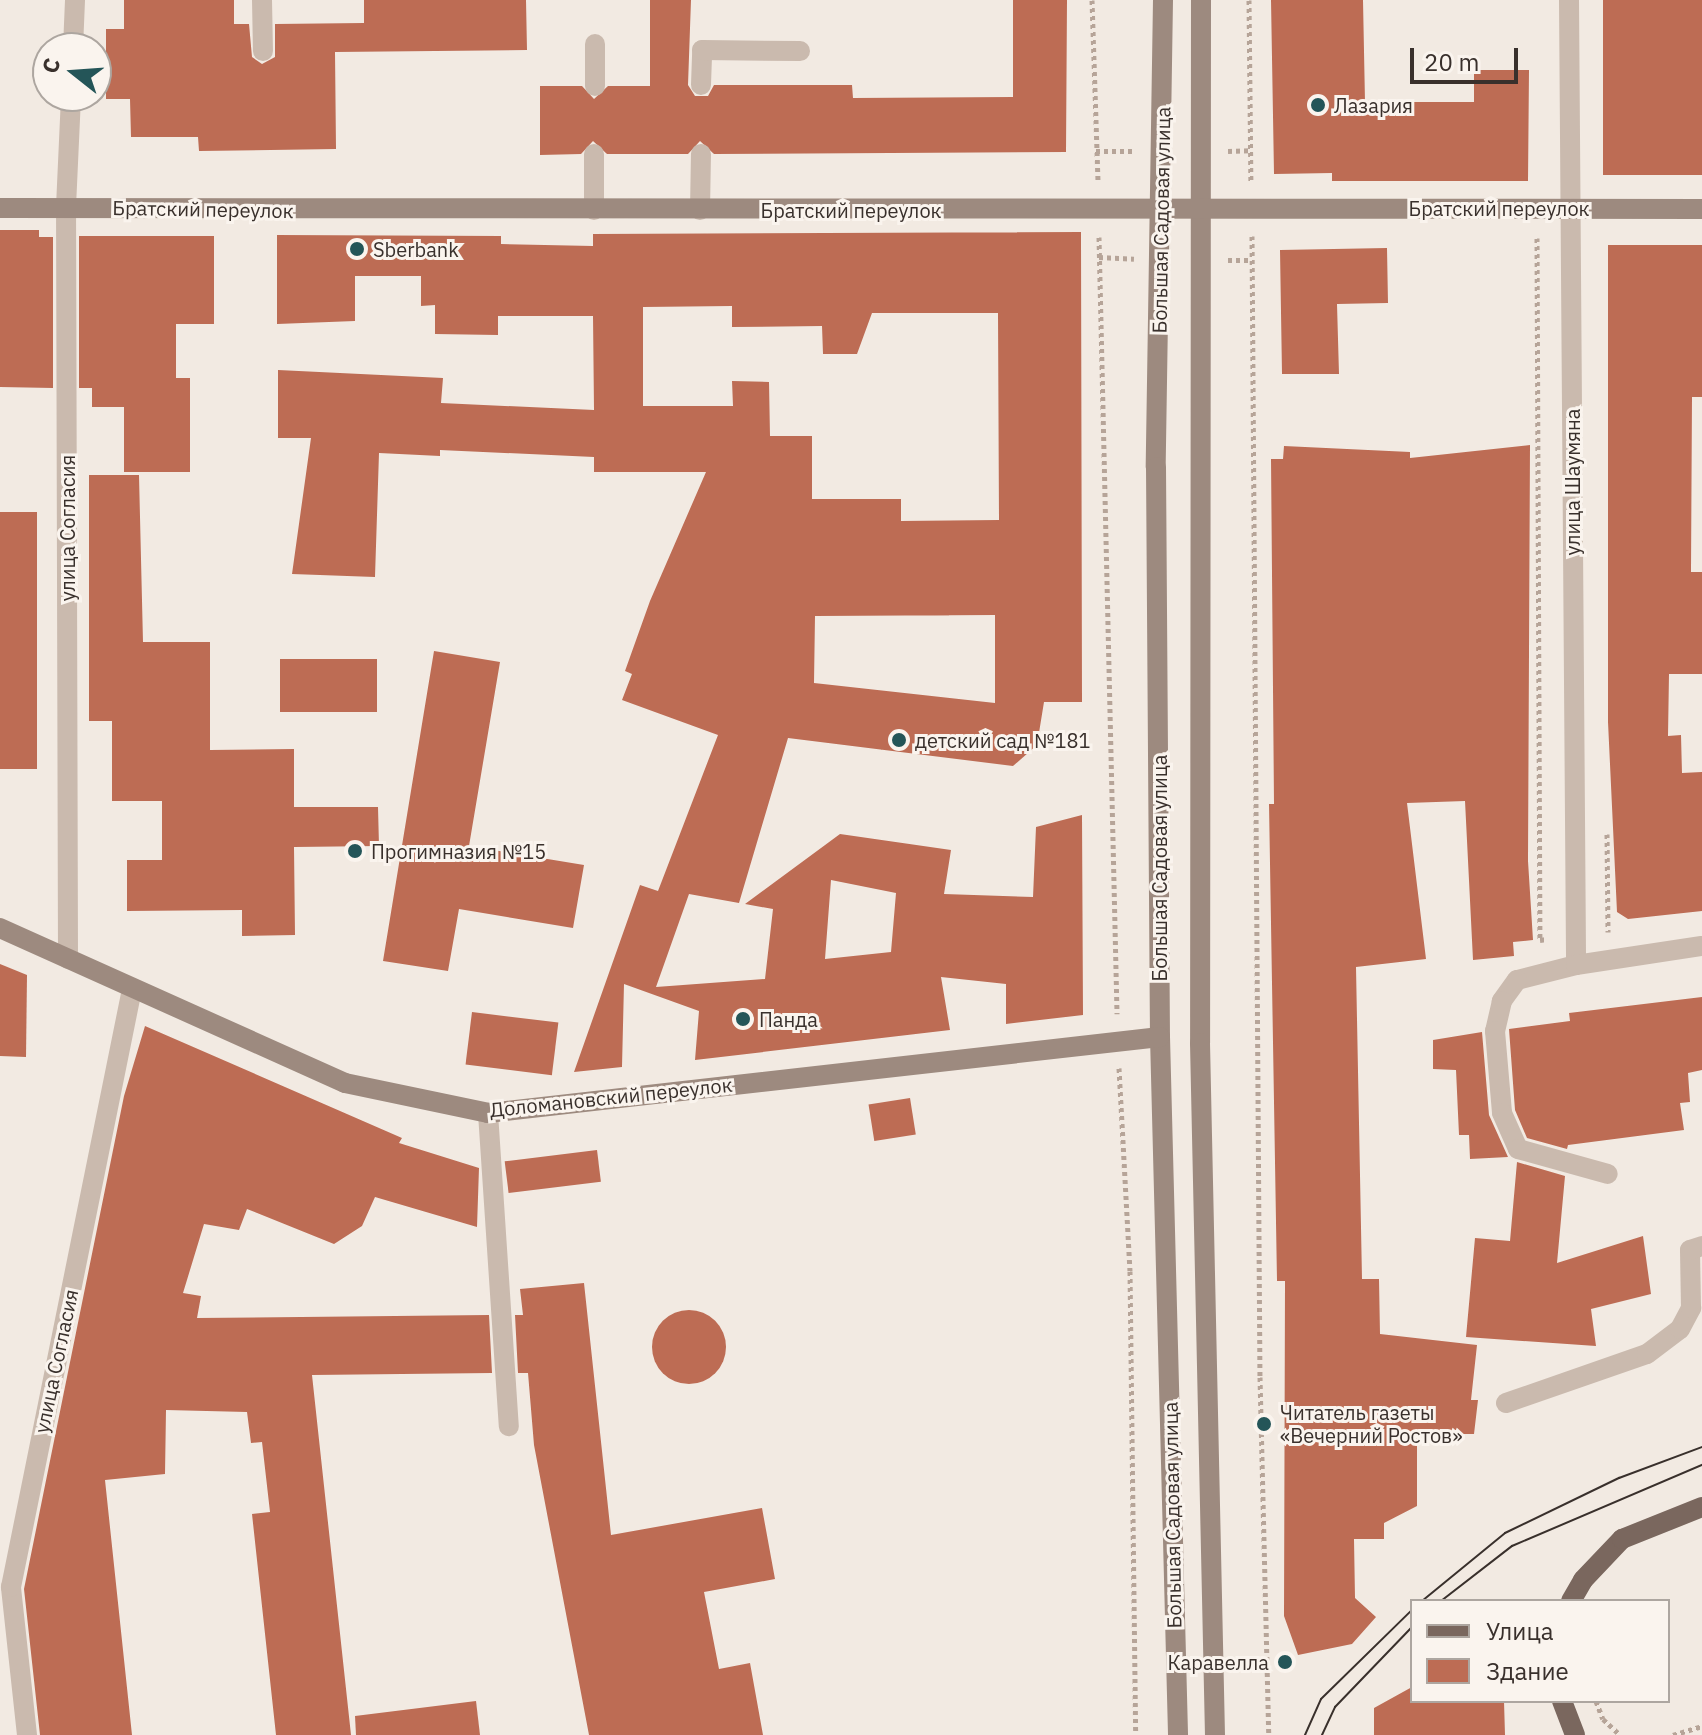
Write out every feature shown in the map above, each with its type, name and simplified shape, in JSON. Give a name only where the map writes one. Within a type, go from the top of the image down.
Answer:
[{"type":"main road","name":"Большая Садовая улица","points":[[1163,0],[1163,209],[1156,467],[1160,1037],[1178,1735]]},
{"type":"main road","name":"Большая Садовая улица","points":[[1201,0],[1200,1043],[1215,1735]]},
{"type":"main road","name":"Братский переулок","points":[[0,208],[1702,209]]},
{"type":"main road","name":"Доломановский переулок","points":[[0,928],[345,1083],[488,1113],[1160,1037]]},
{"type":"main road","points":[[1573,1599],[1622,1539],[1702,1507]]},
{"type":"main road","points":[[1563,1703],[1575,1735]]},
{"type":"street","points":[[74,32],[75,0]]},
{"type":"street","points":[[262,0],[263,51]]},
{"type":"street","name":"улица Шаумяна","points":[[1569,0],[1576,965]]},
{"type":"street","points":[[595,44],[595,86]]},
{"type":"street","points":[[701,85],[702,50],[800,51]]},
{"type":"street","name":"улица Согласия","points":[[68,959],[66,207],[70,112]]},
{"type":"street","points":[[594,154],[594,210]]},
{"type":"street","points":[[700,210],[701,154]]},
{"type":"street","points":[[1608,1174],[1518,1149],[1502,1113],[1495,1031],[1502,1001],[1517,980],[1576,965],[1702,946]]},
{"type":"street","name":"улица Согласия","points":[[27,1735],[11,1587],[132,989]]},
{"type":"street","points":[[488,1113],[509,1426]]},
{"type":"street","points":[[1506,1403],[1647,1354],[1680,1329],[1691,1308],[1690,1250],[1702,1246]]},
{"type":"path","points":[[1092,0],[1117,1040],[1130,1271],[1136,1735]]},
{"type":"path","points":[[1249,0],[1260,1377],[1269,1735]]},
{"type":"path","points":[[1251,186],[1266,186]]},
{"type":"path","points":[[1252,237],[1268,237]]},
{"type":"path","points":[[1522,238],[1538,238],[1540,940],[1608,933],[1607,823]]},
{"type":"path","points":[[1597,1703],[1603,1719],[1620,1735]]},
{"type":"path","points":[[1673,1735],[1702,1726]]},
{"type":"building","points":[[124,0],[234,0],[234,24],[249,24],[252,57],[262,64],[275,57],[275,24],[364,23],[364,0],[526,0],[527,50],[335,52],[336,149],[199,151],[198,137],[131,137],[130,99],[112,99],[112,32],[106,32],[106,29],[124,29]]},
{"type":"building","points":[[650,0],[691,0],[688,85],[695,96],[708,96],[714,85],[852,85],[853,98],[1013,97],[1013,0],[1067,0],[1066,152],[714,154],[700,141],[688,154],[607,154],[593,141],[581,154],[540,155],[540,86],[582,86],[594,99],[608,86],[650,86]]},
{"type":"building","points":[[1271,0],[1363,0],[1365,102],[1474,102],[1474,70],[1529,70],[1528,181],[1332,181],[1332,173],[1274,174]]},
{"type":"building","points":[[1603,0],[1702,0],[1702,175],[1603,175]]},
{"type":"building","points":[[0,230],[39,230],[39,237],[53,237],[53,388],[0,387]]},
{"type":"building","points":[[1081,232],[1082,702],[1044,702],[1037,745],[1013,766],[788,738],[739,903],[689,894],[656,987],[765,979],[773,909],[745,904],[840,834],[951,850],[944,894],[1033,897],[1036,827],[1082,815],[1083,1015],[1006,1024],[1006,984],[941,977],[950,1030],[695,1060],[699,1011],[624,984],[622,1067],[574,1072],[640,885],[658,891],[718,735],[622,700],[632,674],[625,671],[650,601],[706,472],[594,472],[594,457],[440,450],[440,456],[379,453],[375,577],[292,574],[311,438],[278,438],[278,370],[443,378],[441,403],[594,410],[593,316],[498,316],[498,335],[435,334],[435,305],[421,306],[421,276],[355,276],[355,321],[277,324],[277,235],[501,236],[501,244],[593,246],[593,234]],"holes":[[[732,306],[732,327],[822,326],[823,354],[857,354],[872,313],[998,313],[999,520],[901,521],[901,499],[812,499],[812,436],[770,436],[769,382],[732,381],[733,406],[643,406],[643,307]],[[995,615],[995,703],[814,683],[815,616]],[[831,880],[896,893],[891,952],[825,959]]]},
{"type":"building","points":[[79,236],[214,236],[214,324],[176,324],[176,378],[190,378],[190,472],[124,472],[124,407],[92,407],[92,388],[79,388]]},
{"type":"building","points":[[1608,245],[1702,245],[1702,397],[1692,397],[1691,572],[1702,572],[1702,674],[1669,674],[1668,736],[1681,735],[1682,773],[1702,772],[1702,911],[1628,919],[1617,912],[1608,722]]},
{"type":"building","points":[[1387,248],[1388,303],[1337,304],[1339,374],[1282,374],[1280,250]]},
{"type":"building","points":[[1530,445],[1528,861],[1533,940],[1513,942],[1514,956],[1473,960],[1465,801],[1407,803],[1426,959],[1356,967],[1362,1279],[1379,1279],[1380,1334],[1477,1345],[1471,1400],[1478,1400],[1474,1434],[1417,1434],[1417,1506],[1384,1523],[1384,1539],[1354,1539],[1355,1598],[1376,1617],[1352,1644],[1298,1655],[1284,1616],[1285,1281],[1277,1281],[1269,804],[1274,804],[1271,459],[1283,459],[1284,446],[1410,452],[1410,458]]},
{"type":"building","points":[[89,475],[139,475],[143,642],[210,642],[210,750],[294,749],[294,807],[378,807],[379,846],[294,847],[295,935],[242,936],[242,910],[127,911],[127,860],[162,860],[162,801],[112,801],[112,721],[89,721]]},
{"type":"building","points":[[0,512],[37,512],[37,769],[0,769]]},
{"type":"building","points":[[434,651],[500,662],[469,846],[584,865],[573,928],[459,909],[448,971],[383,961]]},
{"type":"building","points":[[280,659],[377,659],[377,712],[280,712]]},
{"type":"building","points":[[0,964],[27,975],[26,1057],[0,1056]]},
{"type":"building","points":[[1702,997],[1702,1070],[1688,1073],[1690,1102],[1680,1103],[1684,1130],[1568,1145],[1567,1149],[1527,1138],[1515,1110],[1509,1029],[1570,1021],[1569,1013]]},
{"type":"building","points":[[472,1012],[558,1023],[552,1075],[466,1065]]},
{"type":"building","points":[[145,1026],[402,1138],[399,1143],[479,1168],[477,1227],[375,1197],[362,1226],[334,1244],[247,1209],[239,1230],[204,1224],[183,1293],[201,1296],[197,1318],[489,1315],[492,1373],[312,1375],[351,1735],[276,1735],[252,1514],[270,1512],[262,1442],[251,1443],[247,1412],[166,1410],[165,1474],[105,1480],[132,1735],[40,1735],[24,1589],[124,1096]]},
{"type":"building","points":[[1482,1032],[1489,1115],[1508,1157],[1470,1159],[1469,1135],[1459,1135],[1456,1070],[1433,1069],[1433,1040]]},
{"type":"building","points":[[910,1098],[916,1135],[874,1141],[869,1105]]},
{"type":"building","points":[[597,1150],[601,1182],[509,1193],[505,1161]]},
{"type":"building","points":[[1517,1162],[1565,1176],[1557,1263],[1643,1236],[1651,1294],[1591,1309],[1596,1346],[1466,1337],[1475,1238],[1510,1241]]},
{"type":"building","points":[[584,1283],[611,1535],[762,1508],[775,1579],[704,1592],[719,1669],[750,1663],[763,1735],[589,1735],[534,1445],[528,1373],[518,1373],[515,1315],[523,1315],[520,1289]]},
{"type":"building","points":[[689,1310],[703,1313],[715,1321],[723,1333],[726,1347],[723,1361],[715,1373],[703,1381],[689,1384],[675,1381],[663,1373],[655,1361],[652,1347],[655,1333],[663,1321],[675,1313]]},
{"type":"building","points":[[1410,1688],[1410,1703],[1504,1703],[1505,1735],[1374,1735],[1374,1708]]},
{"type":"building","points":[[476,1701],[480,1735],[356,1735],[355,1716]]},
{"type":"tram line","points":[[1424,1599],[1505,1533],[1619,1478],[1702,1447]]},
{"type":"tram line","points":[[1444,1599],[1512,1546],[1702,1465]]},
{"type":"tram line","points":[[1305,1735],[1321,1699],[1410,1612]]},
{"type":"tram line","points":[[1322,1735],[1335,1707],[1410,1629]]},
{"type":"place","name":"Лазария","points":[[1318,105]]},
{"type":"place","name":"Sberbank","points":[[357,249]]},
{"type":"place","name":"детский сад №181","points":[[899,740]]},
{"type":"place","name":"Прогимназия №15","points":[[355,851]]},
{"type":"place","name":"Панда","points":[[743,1019]]},
{"type":"place","name":"Читатель газеты «Вечерний Ростов»","points":[[1264,1424]]},
{"type":"place","name":"Каравелла","points":[[1285,1662]]}]
